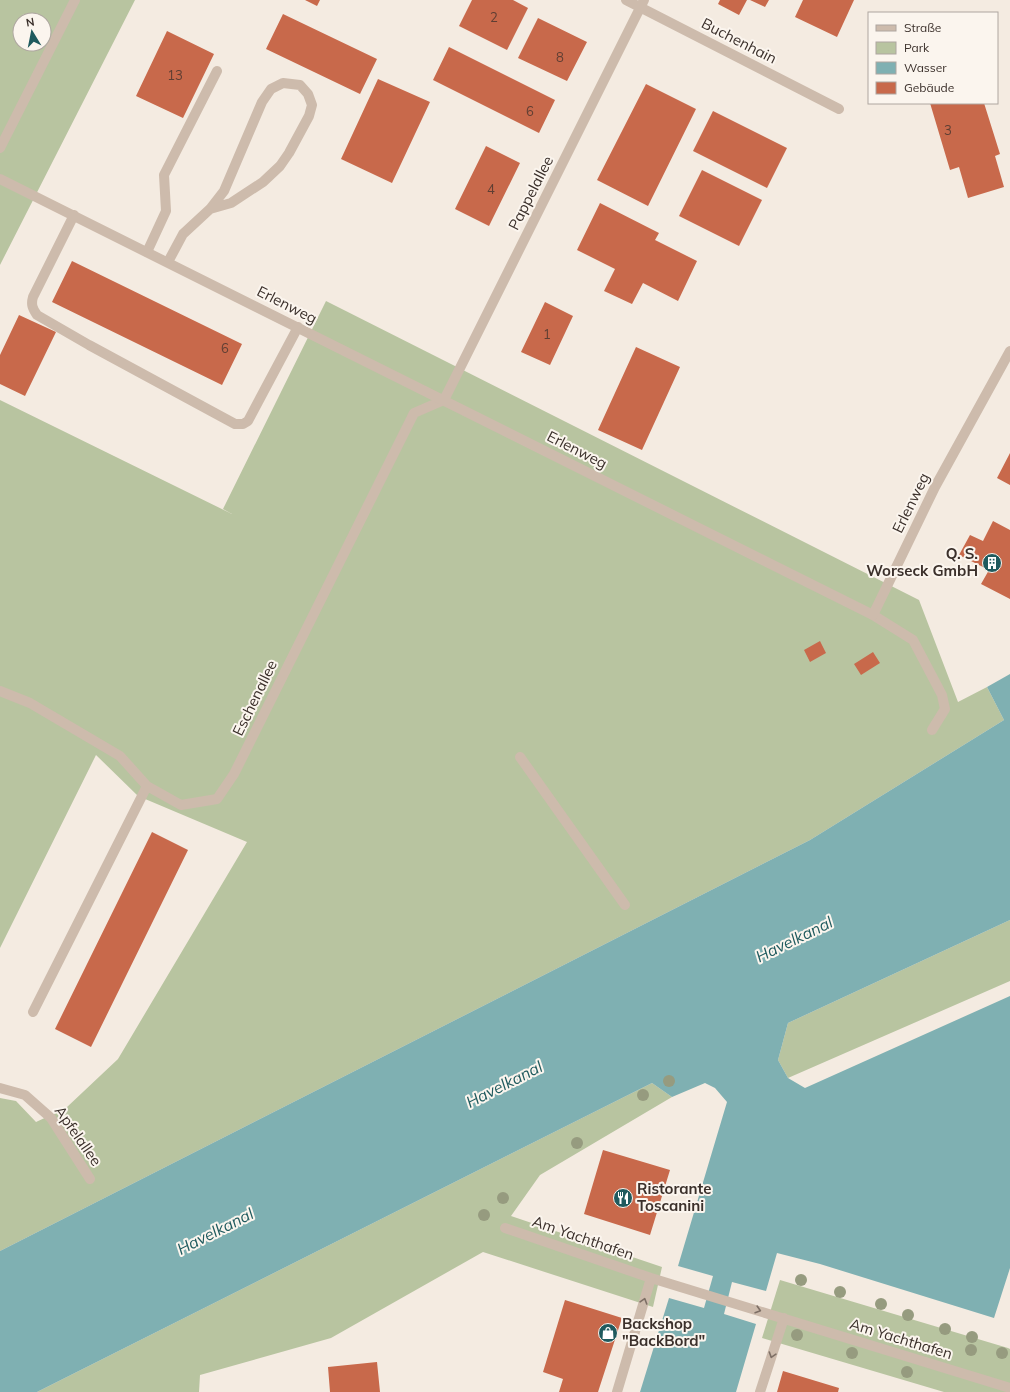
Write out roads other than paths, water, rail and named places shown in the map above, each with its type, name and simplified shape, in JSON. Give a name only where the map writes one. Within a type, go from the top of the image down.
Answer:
[{"type":"street","points":[[0,148],[75,0]]},
{"type":"street","name":"Buchenhain","points":[[626,0],[643,4],[839,109]]},
{"type":"street","name":"Pappelallee","points":[[444,400],[643,4]]},
{"type":"street","points":[[148,252],[166,211],[164,175],[217,71]]},
{"type":"street","points":[[168,262],[183,234],[210,209],[224,191],[262,102],[272,90],[284,83],[300,85],[308,94],[312,105],[309,116],[289,154],[280,166],[263,182],[231,203],[210,209]]},
{"type":"street","name":"Erlenweg","points":[[0,179],[874,615],[935,487],[1010,351]]},
{"type":"street","points":[[74,215],[33,297],[31,304],[37,315],[89,345],[235,424],[243,424],[248,421],[298,327]]},
{"type":"street","name":"Eschenallee","points":[[0,691],[30,703],[120,756],[147,786],[181,804],[217,799],[234,774],[414,413],[444,400]]},
{"type":"street","points":[[874,615],[913,640],[942,695],[945,709],[932,730]]},
{"type":"street","points":[[520,757],[625,905]]},
{"type":"street","points":[[33,1012],[147,786]]},
{"type":"street","name":"Apfelallee","points":[[0,1088],[25,1095],[51,1118],[90,1179]]},
{"type":"street","name":"Am Yachthafen","points":[[505,1228],[651,1278],[1010,1388]]},
{"type":"street","points":[[617,1392],[651,1278]]},
{"type":"street","points":[[760,1392],[784,1318]]},
{"type":"water","name":"Havelkanal","points":[[1010,674],[1010,920],[788,1023],[778,1060],[788,1078],[805,1088],[1010,996],[1010,1268],[994,1318],[820,1264],[777,1253],[766,1291],[732,1282],[724,1314],[756,1324],[736,1392],[640,1392],[669,1298],[704,1308],[713,1276],[678,1266],[727,1102],[715,1088],[705,1083],[672,1097],[652,1083],[37,1392],[0,1392],[0,1251],[810,840],[1004,720],[987,687]]},
{"type":"place","name":"Q. S. Worseck GmbH","points":[[992,563]]},
{"type":"place","name":"Ristorante Toscanini","points":[[623,1198]]},
{"type":"place","name":"Backshop \"BackBord\"","points":[[608,1333]]}]
